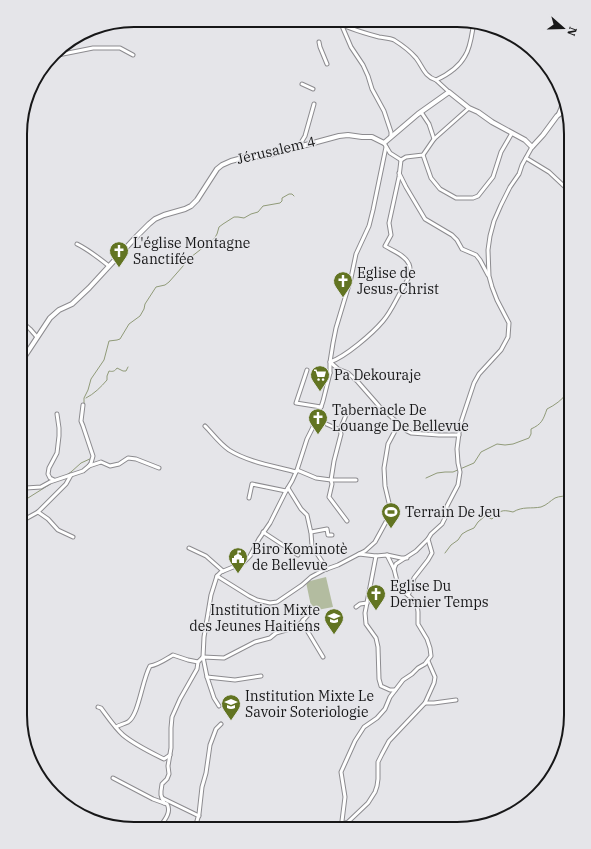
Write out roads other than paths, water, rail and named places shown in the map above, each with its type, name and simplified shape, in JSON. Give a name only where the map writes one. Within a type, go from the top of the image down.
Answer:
[{"type":"street","points":[[342,27],[351,47],[363,65],[372,89],[384,111],[391,136]]},
{"type":"street","points":[[351,27],[368,34],[390,38],[403,46],[416,58],[428,77],[436,80],[470,108],[525,140],[532,148]]},
{"type":"street","points":[[436,80],[447,74],[466,56],[473,28]]},
{"type":"street","points":[[319,42],[327,64]]},
{"type":"street","points":[[64,54],[93,48],[120,48],[133,54]]},
{"type":"street","points":[[302,84],[313,89]]},
{"type":"street","points":[[219,706],[214,698],[207,677],[203,658],[206,619],[210,595],[217,576],[223,571],[243,562],[250,556],[255,545],[270,523],[297,471],[307,439],[313,427],[315,417],[321,407],[330,373],[330,362],[334,337],[356,254],[366,232],[373,210],[385,145],[391,136],[449,92]]},
{"type":"street","points":[[302,145],[314,104]]},
{"type":"street","points":[[401,160],[406,157],[423,155],[434,139],[470,108]]},
{"type":"street","points":[[394,568],[396,564],[407,558],[428,539],[431,534],[442,524],[446,516],[447,506],[458,485],[460,472],[457,455],[460,425],[474,383],[479,374],[501,350],[508,337],[509,323],[497,300],[489,276],[488,250],[490,236],[501,205],[510,187],[520,174],[522,165],[532,148],[557,116],[561,109]]},
{"type":"street","points":[[421,112],[429,124],[434,139]]},
{"type":"street","points":[[557,116],[562,112]]},
{"type":"street","points":[[423,155],[431,178],[440,189],[456,198],[472,198],[478,196],[493,177],[501,152],[512,133]]},
{"type":"street","name":"Jérusalem 4","points":[[27,354],[50,318],[59,310],[72,304],[89,288],[135,238],[155,219],[191,206],[197,200],[217,169],[222,165],[246,157],[265,156],[339,136],[348,135],[372,137],[385,145]]},
{"type":"street","points":[[385,145],[390,153],[401,160]]},
{"type":"street","points":[[526,158],[549,172],[564,186]]},
{"type":"street","points":[[330,362],[334,361],[356,346],[383,321],[407,282],[410,274],[409,265],[405,258],[385,246],[390,235],[389,223],[401,160]]},
{"type":"street","points":[[399,173],[425,219],[452,235],[466,252],[476,255],[489,276]]},
{"type":"street","points":[[77,244],[86,248],[109,266]]},
{"type":"street","points":[[27,326],[37,337]]},
{"type":"street","points":[[330,362],[338,369],[348,373],[379,406],[407,431],[412,433],[439,435],[459,434]]},
{"type":"street","points":[[307,370],[296,402],[321,407]]},
{"type":"street","points":[[318,372],[330,373]]},
{"type":"street","points":[[83,405],[81,421],[84,426],[93,456],[89,466]]},
{"type":"street","points":[[55,480],[50,478],[48,468],[57,453],[60,428],[57,414]]},
{"type":"street","points":[[346,415],[340,430],[341,434],[334,461],[329,497],[347,520]]},
{"type":"street","points":[[315,417],[340,430]]},
{"type":"street","points":[[217,576],[248,596],[257,600],[270,603],[277,602],[311,578],[365,551],[375,542],[386,520],[389,503],[385,486],[384,468],[388,444],[398,422]]},
{"type":"street","points":[[205,426],[219,442],[229,450],[257,462],[297,471],[316,478],[331,480],[356,480]]},
{"type":"street","points":[[27,488],[41,487],[55,480],[83,471],[89,466],[101,462],[110,466],[119,464],[128,458],[159,468]]},
{"type":"street","points":[[27,518],[38,512],[66,484],[71,475]]},
{"type":"street","points":[[249,498],[252,484],[287,490],[301,509],[308,515],[312,546],[327,569]]},
{"type":"street","points":[[38,512],[45,516],[58,530],[73,537]]},
{"type":"street","points":[[311,532],[327,529],[328,535],[332,535]]},
{"type":"street","points":[[263,532],[298,556]]},
{"type":"street","points":[[408,595],[414,578],[432,553],[428,539]]},
{"type":"street","points":[[189,548],[206,556],[223,571]]},
{"type":"street","points":[[359,554],[376,556],[387,555],[407,558]]},
{"type":"street","points":[[342,822],[345,797],[341,776],[344,765],[355,741],[364,727],[377,718],[385,709],[390,697],[403,680],[425,664],[430,656],[430,648],[418,624],[417,604],[399,588],[394,568],[387,555]]},
{"type":"street","points":[[376,556],[365,613],[366,624],[376,638],[378,647],[379,679],[382,686],[390,690],[395,690]]},
{"type":"street","points":[[356,607],[360,604],[367,603]]},
{"type":"street","points":[[164,803],[161,791],[162,784],[167,779],[169,774],[168,766],[172,748],[172,717],[183,693],[197,669],[198,662],[203,658],[224,658],[255,642],[270,638],[276,633],[300,625],[308,614],[309,607]]},
{"type":"street","points":[[303,620],[308,632],[323,657]]},
{"type":"street","points":[[116,727],[128,722],[132,718],[145,676],[150,666],[153,666],[173,654],[198,662]]},
{"type":"street","points":[[348,822],[368,803],[375,792],[378,779],[378,762],[390,741],[426,703],[435,677],[428,660]]},
{"type":"street","points":[[207,677],[235,680],[261,676]]},
{"type":"street","points":[[426,703],[456,700]]},
{"type":"street","points":[[98,707],[129,740],[164,759],[170,754]]},
{"type":"street","points":[[196,822],[210,745],[216,729],[221,724]]},
{"type":"street","points":[[113,778],[153,799],[167,804],[169,812],[163,822]]},
{"type":"street","points":[[162,798],[198,816]]},
{"type":"waterway","points":[[84,403],[84,398],[91,379],[104,360],[109,341],[120,339],[129,324],[140,316],[145,304],[156,287],[165,285],[169,282],[191,257],[214,239],[219,227],[223,224],[234,217],[244,218],[258,212],[263,206],[280,203],[282,198],[289,194],[294,196]]},
{"type":"waterway","points":[[86,398],[107,380],[109,371],[114,371],[117,368],[126,371],[128,367]]},
{"type":"waterway","points":[[426,478],[437,473],[453,472],[474,463],[481,452],[497,444],[513,444],[529,438],[531,429],[542,421],[547,409],[564,397]]},
{"type":"waterway","points":[[65,476],[81,463],[92,458]]},
{"type":"waterway","points":[[27,499],[52,483]]},
{"type":"waterway","points":[[445,553],[462,534],[474,528],[485,516],[492,519],[501,511],[513,512],[524,508],[541,507],[557,497],[564,496]]},
{"type":"place","name":"L'église Montagne Sanctifée","points":[[119,268]]},
{"type":"place","name":"Eglise de Jesus-Christ","points":[[343,298]]},
{"type":"place","name":"Pa Dekouraje","points":[[320,392]]},
{"type":"place","name":"Tabernacle De Louange De Bellevue","points":[[318,435]]},
{"type":"place","name":"Terrain De Jeu","points":[[391,529]]},
{"type":"place","name":"Biro Kominotè de Bellevue","points":[[238,574]]},
{"type":"place","name":"Eglise Du Dernier Temps","points":[[376,611]]},
{"type":"place","name":"Institution Mixte des Jeunes Haitiens","points":[[334,635]]},
{"type":"place","name":"Institution Mixte Le Savoir Soteriologie","points":[[231,721]]}]
